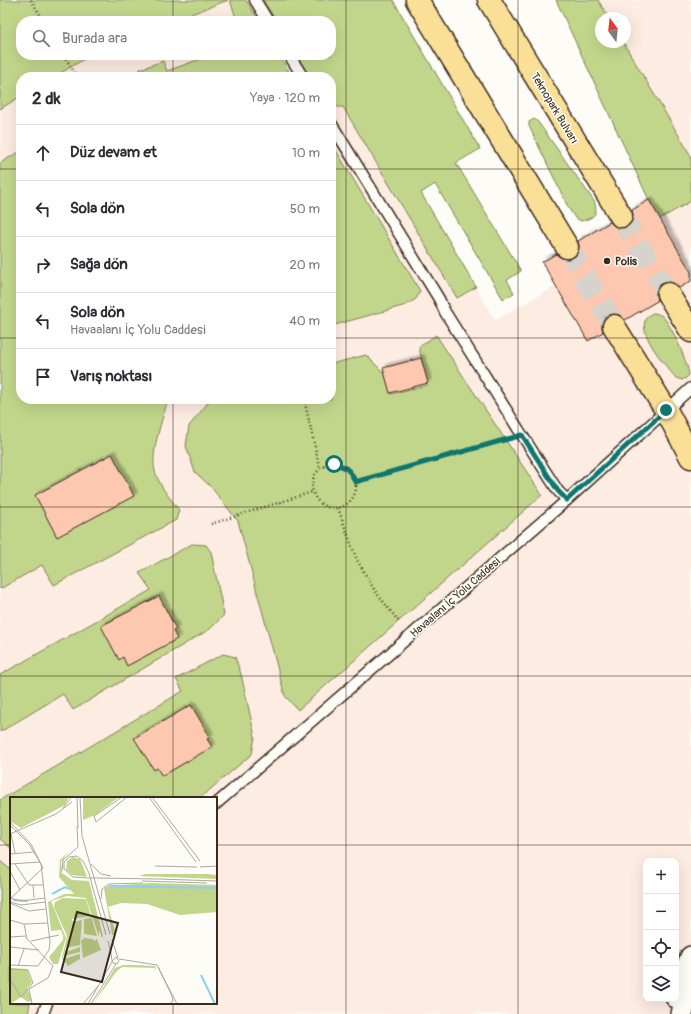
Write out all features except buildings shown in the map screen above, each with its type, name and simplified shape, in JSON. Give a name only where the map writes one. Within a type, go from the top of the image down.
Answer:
[{"type":"highway","points":[[417,0],[567,247]]},
{"type":"highway","name":"Teknopark Bulvarı","points":[[488,0],[621,216]]},
{"type":"highway","points":[[668,294],[691,331]]},
{"type":"highway","points":[[614,326],[666,410],[691,457]]},
{"type":"street","points":[[679,990],[691,957]]},
{"type":"street","points":[[682,1014],[691,977]]},
{"type":"street","points":[[670,1014],[674,1002]]},
{"type":"lane","points":[[255,0],[265,16]]},
{"type":"lane","points":[[292,60],[300,72]]},
{"type":"lane","points":[[336,131],[439,299],[445,312],[522,435],[558,491],[567,500]]},
{"type":"lane","name":"Havaalanı İç Yolu Caddesi","points":[[217,803],[567,500],[691,388]]},
{"type":"lane","points":[[43,1014],[48,1004]]},
{"type":"path","points":[[32,0],[41,16]]},
{"type":"path","points":[[67,60],[75,72]]},
{"type":"path","points":[[305,404],[320,469]]},
{"type":"path","points":[[355,482],[522,435]]},
{"type":"path","points":[[334,464],[348,470],[353,475],[356,489],[350,501],[345,506],[338,508],[325,507],[315,498],[312,492],[313,479],[320,469],[327,465],[334,464]]},
{"type":"path","points":[[211,524],[312,492]]},
{"type":"path","points":[[338,508],[357,560],[375,591],[410,636]]},
{"type":"shaded area","points":[[0,0],[320,0],[330,16],[16,16],[16,60],[336,60],[336,26],[412,150],[406,168],[495,320],[556,286],[691,201],[691,1014],[0,1014]]},
{"type":"shaded area","points":[[598,0],[691,0],[691,156],[627,48],[631,48],[631,12],[605,12]]},
{"type":"green space","points":[[0,0],[228,0],[186,16],[16,16],[16,60],[83,60],[62,72],[16,72],[16,99],[0,109]]},
{"type":"green space","points":[[230,0],[246,0],[256,16],[235,16]]},
{"type":"green space","points":[[263,0],[393,0],[480,149],[456,163],[521,271],[507,280],[514,293],[503,299],[435,184],[421,193],[476,287],[457,298],[343,107],[336,107],[336,72],[307,72],[299,60],[336,60],[336,16],[273,16]]},
{"type":"green space","points":[[556,0],[598,0],[605,12],[595,12],[595,48],[627,48],[691,156],[691,201],[660,219],[649,200]]},
{"type":"green space","points":[[197,60],[282,60],[289,72],[139,72],[140,69],[163,61],[167,71]]},
{"type":"green space","points":[[534,119],[538,122],[594,201],[596,212],[592,217],[581,221],[575,218],[568,207],[529,126],[529,122]]},
{"type":"green space","points":[[336,150],[420,291],[416,299],[406,305],[336,325]]},
{"type":"green space","points":[[16,154],[16,404],[167,404],[158,435],[154,454],[154,463],[159,482],[179,510],[176,520],[54,585],[42,565],[0,589],[0,163]]},
{"type":"green space","points":[[653,313],[661,315],[666,320],[686,362],[689,375],[682,380],[676,378],[665,365],[646,335],[644,326],[646,318]]},
{"type":"green space","points":[[436,335],[542,495],[298,710],[285,696],[238,521],[211,487],[195,472],[186,446],[189,426],[207,404],[336,404],[336,363],[366,355],[385,374],[391,394],[427,385],[419,347]]},
{"type":"green space","points":[[192,544],[206,545],[211,552],[224,615],[210,629],[73,710],[63,694],[0,732],[0,675],[151,590],[139,573]]},
{"type":"green space","points":[[223,654],[235,657],[241,674],[255,737],[252,754],[201,797],[10,797],[10,847],[0,839],[0,800],[183,691],[176,679]]},
{"type":"green space","points":[[0,861],[10,869],[10,1004],[30,1004],[28,1014],[0,1014]]},
{"type":"tunnel","points":[[621,216],[668,294]]},
{"type":"tunnel","points":[[567,247],[614,326]]},
{"type":"place","name":"Polis","points":[[607,261]]},
{"type":"route","points":[[334,464],[348,470],[353,475],[355,482],[522,435],[558,491],[567,500],[666,410]]}]
